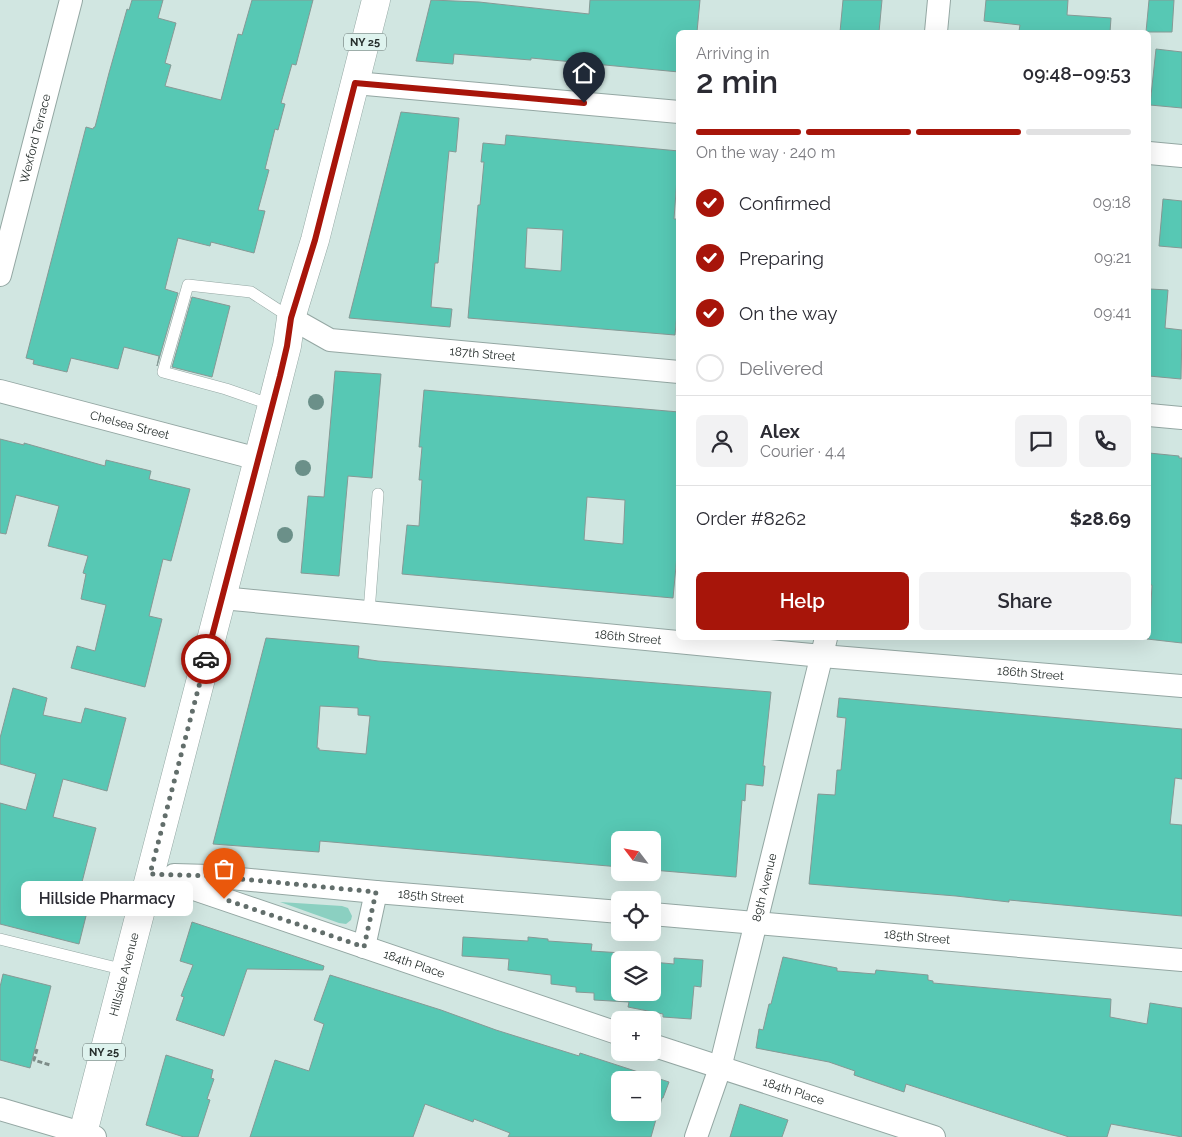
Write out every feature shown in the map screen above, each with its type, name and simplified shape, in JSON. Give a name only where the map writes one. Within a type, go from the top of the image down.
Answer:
[{"type":"main road","name":"Hillside Avenue","points":[[87,1136],[150,874],[287,346],[291,318],[315,240],[376,0]]},
{"type":"street","name":"Wexford Terrace","points":[[0,275],[71,0]]},
{"type":"street","points":[[936,30],[939,0]]},
{"type":"street","points":[[355,83],[676,112]]},
{"type":"street","points":[[1151,153],[1182,156]]},
{"type":"street","name":"187th Street","points":[[291,318],[330,340],[676,372]]},
{"type":"street","name":"Chelsea Street","points":[[0,391],[258,459]]},
{"type":"street","points":[[1151,415],[1182,418]]},
{"type":"street","name":"186th Street","points":[[222,598],[369,612],[676,636]]},
{"type":"street","name":"186th Street","points":[[733,640],[824,647],[1182,686]]},
{"type":"street","name":"89th Avenue","points":[[696,1137],[720,1068],[824,647]]},
{"type":"street","name":"185th Street","points":[[150,874],[210,876],[611,911]]},
{"type":"street","name":"184th Place","points":[[150,874],[611,1031]]},
{"type":"street","points":[[364,947],[376,892]]},
{"type":"street","name":"185th Street","points":[[661,915],[1182,960]]},
{"type":"street","name":"184th Place","points":[[661,1048],[934,1137]]},
{"type":"street","points":[[0,1110],[87,1136]]},
{"type":"lane","points":[[272,405],[226,388],[163,372],[188,285],[251,292],[291,318]]},
{"type":"lane","points":[[369,612],[378,494]]},
{"type":"lane","points":[[0,940],[126,970]]},
{"type":"path","points":[[37,1049],[34,1060],[50,1065]]},
{"type":"green space","points":[[280,902],[342,906],[348,908],[352,916],[351,920],[346,924],[339,923]]},
{"type":"building","points":[[132,0],[163,0],[158,18],[176,23],[165,63],[171,65],[165,86],[221,100],[238,34],[242,35],[252,0],[313,0],[296,65],[292,64],[281,103],[285,104],[278,130],[275,129],[265,169],[269,170],[258,210],[265,211],[254,253],[211,242],[210,246],[178,238],[165,289],[178,293],[157,366],[159,356],[124,347],[118,369],[71,358],[67,372],[33,364],[34,360],[26,358],[86,127],[93,129],[95,127],[127,9],[129,10]]},
{"type":"building","points":[[431,0],[479,2],[589,14],[590,0],[700,0],[697,30],[676,30],[676,72],[531,58],[531,60],[454,54],[453,64],[416,61]]},
{"type":"building","points":[[843,0],[882,0],[879,30],[840,30]]},
{"type":"building","points":[[986,0],[1068,0],[1067,15],[1111,18],[1110,30],[1019,30],[1020,25],[984,21]]},
{"type":"building","points":[[1149,0],[1174,0],[1172,32],[1151,32],[1151,30],[1146,30]]},
{"type":"building","points":[[1156,49],[1182,52],[1182,108],[1151,105]]},
{"type":"building","points":[[401,112],[459,118],[456,152],[449,151],[438,263],[435,263],[431,307],[452,309],[450,327],[349,318]]},
{"type":"building","points":[[506,135],[676,151],[674,219],[676,219],[675,335],[468,318],[478,205],[480,205],[484,162],[481,162],[483,143],[505,145]],"holes":[[[527,228],[563,230],[561,271],[525,268]]]},
{"type":"building","points":[[1163,199],[1182,201],[1182,248],[1159,246]]},
{"type":"building","points":[[1151,289],[1168,290],[1165,328],[1182,330],[1181,379],[1151,376]]},
{"type":"building","points":[[192,297],[230,306],[212,377],[172,367]]},
{"type":"building","points":[[335,371],[381,374],[372,478],[348,476],[339,576],[301,573],[308,496],[324,497]]},
{"type":"building","points":[[424,390],[676,412],[676,566],[673,598],[402,574],[407,525],[419,526],[422,480],[419,480],[422,447],[419,447]],"holes":[[[587,497],[625,500],[623,544],[584,540]]]},
{"type":"building","points":[[0,439],[24,445],[24,443],[105,466],[106,460],[151,471],[149,479],[190,489],[171,561],[163,559],[149,616],[162,619],[145,687],[71,668],[77,646],[95,651],[106,605],[81,599],[86,574],[83,573],[88,556],[48,546],[59,506],[16,495],[6,534],[0,533]]},
{"type":"building","points":[[1151,453],[1179,456],[1179,458],[1182,458],[1182,643],[1151,639]]},
{"type":"building","points":[[266,638],[359,646],[358,658],[378,661],[771,692],[763,766],[765,766],[763,786],[746,784],[745,801],[742,800],[736,877],[661,871],[661,831],[611,831],[611,866],[320,841],[319,852],[213,844]],"holes":[[[320,706],[358,708],[358,715],[370,716],[366,754],[319,750],[317,748]]]},
{"type":"building","points":[[13,688],[47,698],[43,715],[81,723],[85,708],[126,718],[107,791],[63,779],[53,817],[96,828],[75,909],[87,912],[79,944],[0,924],[0,803],[26,810],[36,774],[0,764],[0,738]]},
{"type":"building","points":[[839,698],[1182,729],[1182,779],[1175,778],[1170,824],[1182,825],[1182,916],[809,884],[818,794],[835,795],[837,770],[841,770],[846,718],[837,717]]},
{"type":"building","points":[[192,922],[324,966],[323,970],[247,969],[224,1036],[176,1020],[184,997],[181,996],[193,965],[180,961]]},
{"type":"building","points":[[463,937],[528,941],[528,937],[548,939],[548,941],[592,944],[591,951],[611,952],[611,1001],[594,1000],[594,993],[576,992],[576,987],[551,984],[551,975],[508,970],[509,959],[462,956]]},
{"type":"building","points":[[783,957],[837,968],[837,971],[875,974],[876,970],[928,975],[928,980],[933,981],[933,983],[1111,999],[1110,1017],[1147,1024],[1150,1003],[1182,1008],[1182,1137],[1111,1124],[1107,1137],[1069,1137],[906,1084],[904,1092],[854,1075],[855,1071],[829,1062],[756,1048],[759,1029],[763,1030]]},
{"type":"building","points":[[674,958],[703,960],[701,987],[694,986],[691,1019],[663,1017],[661,1011],[648,1011],[628,1007],[629,1002],[612,1001],[661,1001],[661,963],[674,964]]},
{"type":"building","points":[[3,974],[51,986],[30,1068],[0,1060],[0,987]]},
{"type":"building","points":[[330,975],[441,1010],[496,1030],[579,1056],[580,1053],[635,1071],[611,1071],[611,1121],[656,1121],[651,1137],[508,1137],[510,1133],[474,1119],[473,1122],[425,1104],[413,1137],[250,1137],[275,1060],[309,1071],[324,1024],[314,1020]]},
{"type":"building","points":[[166,1055],[213,1070],[211,1078],[214,1079],[207,1099],[210,1100],[198,1137],[184,1137],[146,1125]]},
{"type":"building","points":[[661,1079],[669,1082],[661,1102]]},
{"type":"building","points":[[740,1104],[788,1120],[782,1137],[730,1137]]},
{"type":"way so far","points":[[206,659],[150,874],[210,876],[376,892],[364,947],[224,899]]},
{"type":"place","name":"Hillside Pharmacy","points":[[224,899]]},
{"type":"route","points":[[206,659],[280,376],[291,318],[315,240],[355,83],[584,103]]}]
